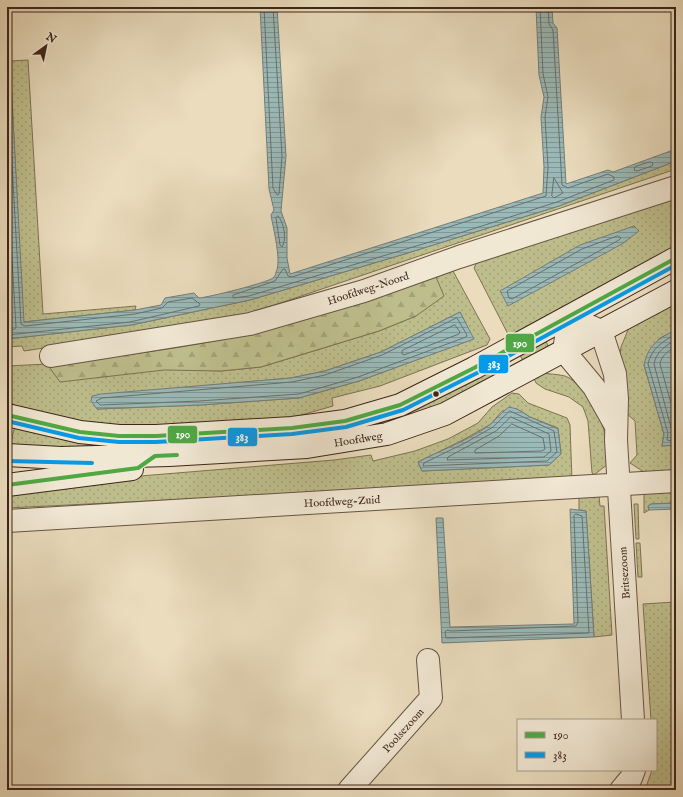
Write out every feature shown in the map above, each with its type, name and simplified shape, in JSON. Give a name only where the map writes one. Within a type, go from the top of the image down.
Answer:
[{"type":"street","name":"Hoofdweg-Noord","points":[[51,356],[250,324],[364,290],[460,257],[676,187]]},
{"type":"street","name":"Hoofdweg","points":[[7,415],[80,432],[119,436],[156,436],[292,428],[345,421],[400,405],[474,368],[676,258]]},
{"type":"street","name":"Hoofdweg","points":[[7,455],[61,458],[155,456],[307,447],[387,434],[445,414],[676,291]]},
{"type":"street","points":[[564,351],[569,317],[601,331]]},
{"type":"street","name":"Britsezoom","points":[[601,331],[615,374],[619,486],[633,719]]},
{"type":"street","name":"Britsezoom","points":[[564,351],[594,387],[616,426]]},
{"type":"street","points":[[7,485],[138,468],[155,456]]},
{"type":"street","name":"Hoofdweg-Zuid","points":[[7,521],[619,486],[676,481]]},
{"type":"street","name":"Poolsezoom","points":[[349,790],[431,698],[428,660]]},
{"type":"street","points":[[621,790],[632,778],[634,771]]},
{"type":"green space","points":[[28,60],[43,314],[136,306],[135,310],[23,322],[10,61]]},
{"type":"green space","points":[[676,161],[676,169],[251,313],[203,324],[24,351],[22,346],[7,347],[7,339],[131,325],[250,300],[559,206]]},
{"type":"green space","points":[[676,197],[676,249],[511,340],[474,268],[477,262]]},
{"type":"green space","points":[[453,271],[490,339],[487,345],[380,386],[332,398],[333,406],[277,422],[111,428],[26,413],[13,404],[7,397],[7,366],[47,364],[221,371],[261,367],[379,331],[416,316],[436,277]],"holes":[[[460,312],[473,339],[359,381],[299,398],[200,405],[97,409],[92,396],[291,378],[325,371],[381,352]]]},
{"type":"green space","points":[[436,277],[444,296],[416,316],[379,331],[261,367],[221,371],[164,370],[60,382],[47,364],[151,352],[254,333],[323,314]]},
{"type":"green space","points":[[676,297],[676,330],[660,338],[644,365],[664,434],[662,446],[676,445],[676,472],[647,474],[630,463],[637,455],[635,421],[626,413],[619,361],[621,347],[628,330],[638,318]]},
{"type":"green space","points":[[544,341],[547,343],[549,348],[524,363],[519,353]]},
{"type":"green space","points":[[497,363],[504,376],[434,412],[402,424],[365,433],[314,439],[98,452],[63,451],[10,445],[15,426],[89,439],[129,442],[313,432],[358,425],[401,411],[435,396]]},
{"type":"green space","points":[[540,373],[562,375],[569,378],[588,395],[594,403],[602,422],[608,464],[594,475],[592,473],[588,421],[583,407],[569,397],[545,389],[536,383],[533,376]]},
{"type":"green space","points":[[512,393],[519,394],[528,403],[567,418],[570,425],[572,480],[7,508],[7,493],[56,483],[334,460],[371,455],[373,461],[415,451],[448,439],[478,423],[492,407]],"holes":[[[517,409],[530,417],[558,428],[561,454],[549,465],[422,471],[418,462],[463,440],[491,424],[502,411]]]},
{"type":"green space","points":[[676,491],[676,503],[651,504],[648,506],[649,510],[644,513],[644,493]]},
{"type":"green space","points":[[599,496],[600,506],[604,506],[612,635],[594,637],[586,511],[579,510],[579,497]]},
{"type":"green space","points":[[634,504],[638,504],[639,539],[636,539]]},
{"type":"green space","points":[[636,543],[640,543],[642,577],[638,577]]},
{"type":"green space","points":[[676,602],[676,790],[645,790],[652,771],[657,771],[657,719],[651,719],[643,604]]},
{"type":"water","points":[[7,7],[24,322],[135,310],[161,305],[165,298],[194,293],[199,298],[205,297],[225,293],[268,280],[273,278],[276,274],[278,260],[271,215],[274,210],[269,189],[260,7],[277,7],[286,156],[281,211],[287,228],[287,258],[290,274],[543,193],[544,167],[541,117],[544,97],[539,75],[536,7],[552,7],[553,23],[557,28],[566,184],[608,170],[613,172],[676,149],[676,161],[559,206],[250,300],[131,325],[7,339]]},
{"type":"water","points":[[634,226],[639,231],[622,244],[508,306],[500,291],[580,245]]},
{"type":"water","points":[[460,312],[474,339],[359,381],[299,398],[200,405],[97,409],[91,401],[92,396],[101,394],[291,378],[325,371],[381,352]]},
{"type":"water","points":[[676,330],[676,445],[662,446],[664,434],[644,365],[651,347],[659,339]]},
{"type":"water","points":[[509,407],[517,409],[530,417],[558,429],[561,454],[549,465],[422,471],[418,462],[483,430]]},
{"type":"water","points":[[676,503],[676,509],[649,510],[648,506],[651,504]]},
{"type":"water","points":[[570,509],[586,511],[594,637],[442,643],[436,518],[443,518],[450,627],[574,624]]},
{"type":"transit line","name":"190","points":[[7,415],[80,432],[119,436],[156,436],[292,428],[345,421],[400,405],[474,368],[676,258]]},
{"type":"transit line","name":"383","points":[[7,421],[79,438],[119,442],[156,442],[292,434],[346,427],[403,410],[477,373],[676,265]]},
{"type":"transit line","name":"190","points":[[7,485],[138,468],[155,456],[177,455]]},
{"type":"transit line","name":"383","points":[[7,461],[92,463]]}]
